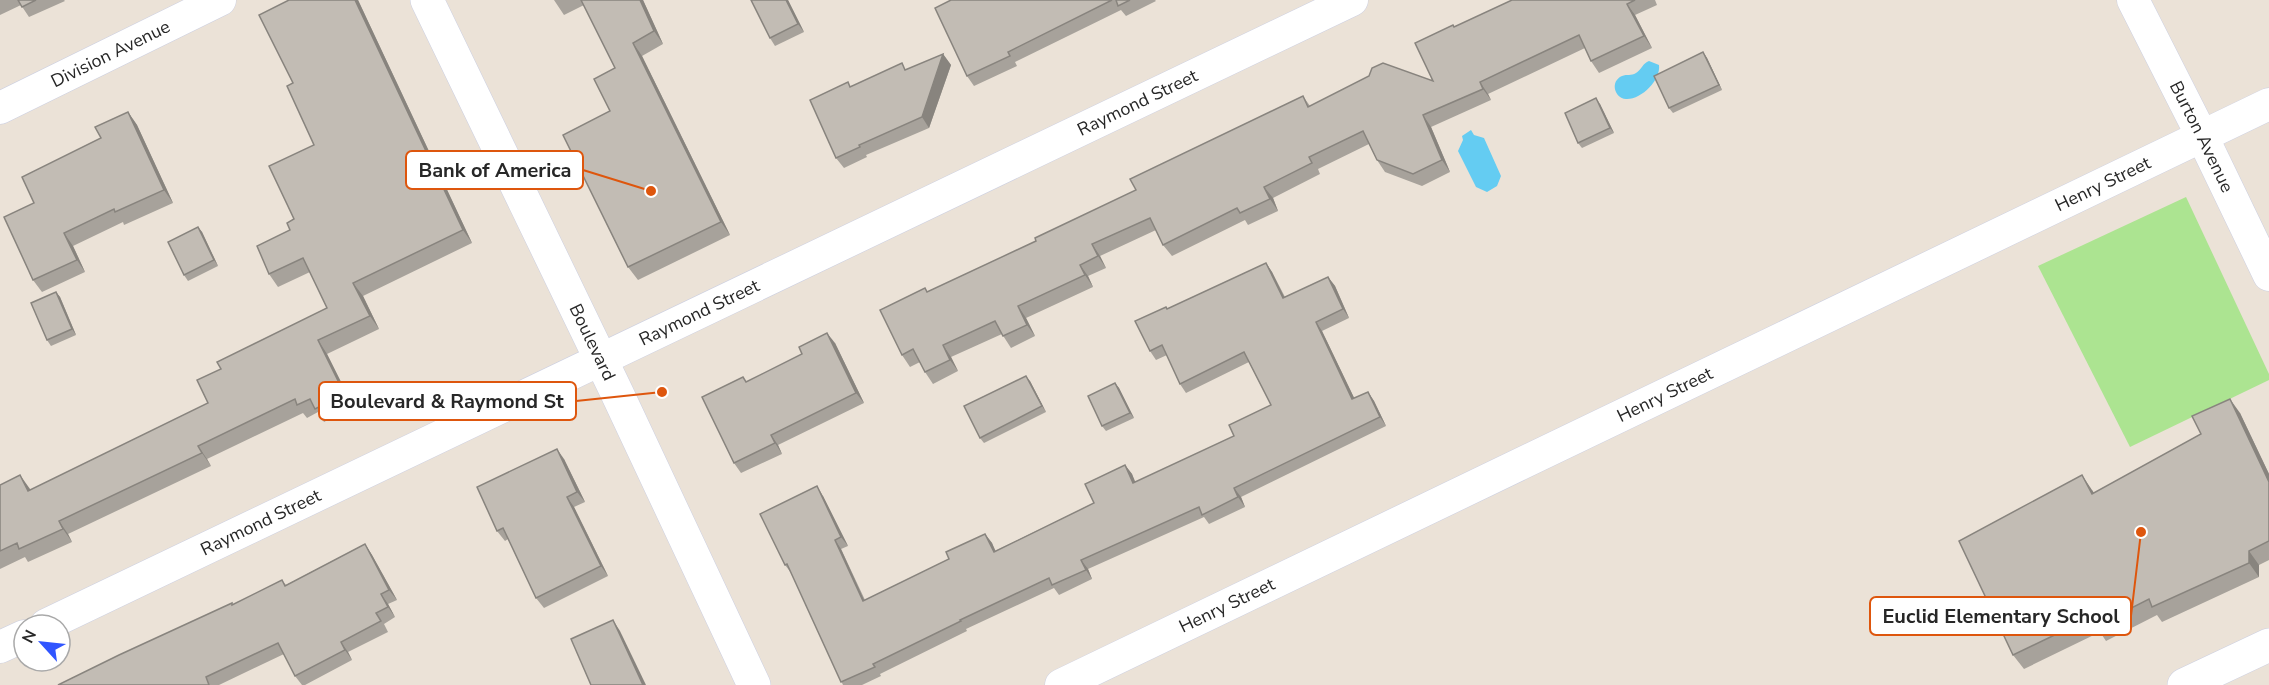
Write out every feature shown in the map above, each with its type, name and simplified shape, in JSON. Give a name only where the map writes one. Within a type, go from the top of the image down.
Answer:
[{"type":"street","name":"Division Avenue","points":[[0,108],[220,0]]},
{"type":"street","name":"Boulevard","points":[[428,0],[754,685]]},
{"type":"street","name":"Raymond Street","points":[[71,613],[1352,0]]},
{"type":"street","name":"Burton Avenue","points":[[2133,0],[2269,275]]},
{"type":"street","name":"Henry Street","points":[[1061,685],[2269,104]]},
{"type":"street","points":[[2184,685],[2269,645]]},
{"type":"green space","points":[[2186,197],[2269,374],[2269,380],[2130,447],[2038,266]]},
{"type":"water","points":[[1649,61],[1659,65],[1659,71],[1649,88],[1632,98],[1626,99],[1619,96],[1615,89],[1618,78],[1636,73]]},
{"type":"water","points":[[1471,130],[1474,135],[1484,138],[1501,176],[1497,186],[1487,192],[1476,187],[1458,151],[1463,140],[1462,136]]},
{"type":"building","points":[[18,0],[36,0],[22,7]]},
{"type":"building","points":[[289,0],[355,0],[463,230],[353,283],[370,316],[318,340],[342,389],[338,391],[340,396],[315,409],[310,399],[297,405],[295,399],[198,446],[202,453],[59,521],[63,529],[19,549],[17,543],[0,551],[0,485],[20,475],[28,491],[208,403],[197,380],[221,369],[217,362],[327,308],[303,258],[269,274],[257,246],[290,230],[287,223],[294,219],[269,166],[314,145],[287,86],[293,83],[259,15]]},
{"type":"building","points":[[581,0],[640,0],[654,31],[633,43],[721,222],[628,267],[563,135],[610,111],[594,79],[615,68]]},
{"type":"building","points":[[751,0],[786,0],[798,24],[770,38]]},
{"type":"building","points":[[951,0],[1112,0],[1008,52],[1010,56],[967,76],[935,8]]},
{"type":"building","points":[[1116,0],[1130,0],[1118,6]]},
{"type":"building","points":[[1512,0],[1635,0],[1627,4],[1644,36],[1591,61],[1579,35],[1480,82],[1483,89],[1423,115],[1442,160],[1413,174],[1377,160],[1363,131],[1309,157],[1312,163],[1264,187],[1270,199],[1240,213],[1237,208],[1163,245],[1150,218],[1092,244],[1098,256],[1080,265],[1085,275],[1018,306],[1027,325],[1003,336],[995,321],[943,345],[950,360],[925,372],[913,349],[902,355],[880,310],[925,288],[927,292],[1036,241],[1035,238],[1136,190],[1130,179],[1303,96],[1308,107],[1369,76],[1372,68],[1383,63],[1433,81],[1415,43]]},
{"type":"building","points":[[1703,52],[1719,85],[1669,108],[1654,76]]},
{"type":"building","points":[[943,54],[922,117],[859,145],[860,147],[836,158],[810,100],[848,82],[850,87],[902,63],[905,70]]},
{"type":"building","points":[[1596,98],[1610,128],[1578,143],[1565,113]]},
{"type":"building","points":[[128,112],[164,190],[115,212],[114,209],[64,233],[77,260],[33,280],[4,217],[34,203],[22,177],[101,138],[95,127]]},
{"type":"building","points":[[198,227],[214,260],[184,275],[168,242]]},
{"type":"building","points":[[1266,263],[1283,298],[1328,277],[1343,309],[1316,322],[1352,399],[1368,392],[1380,417],[1234,488],[1238,497],[1202,515],[1199,507],[1081,560],[1086,570],[1052,585],[1049,578],[960,620],[873,664],[875,667],[841,682],[787,564],[785,565],[760,514],[817,486],[841,537],[835,540],[863,601],[949,559],[946,552],[985,534],[994,552],[1094,503],[1085,484],[1125,465],[1133,483],[1234,436],[1229,425],[1271,405],[1244,352],[1180,384],[1162,345],[1150,351],[1135,321],[1166,307],[1167,309]]},
{"type":"building","points":[[56,292],[72,329],[47,340],[31,303]]},
{"type":"building","points":[[827,333],[856,393],[771,435],[775,443],[734,463],[702,397],[743,377],[746,382],[802,354],[799,347]]},
{"type":"building","points":[[1026,376],[1042,406],[980,438],[964,406]]},
{"type":"building","points":[[1115,383],[1130,413],[1102,426],[1088,396]]},
{"type":"building","points":[[2230,399],[2269,482],[2269,541],[2249,551],[2249,563],[2152,607],[2149,599],[2096,626],[2092,617],[2013,655],[1959,541],[2082,475],[2092,494],[2201,434],[2192,416]]},
{"type":"building","points":[[557,449],[577,492],[567,497],[601,566],[536,598],[503,528],[497,531],[477,487]]},
{"type":"building","points":[[365,544],[389,590],[381,594],[388,607],[376,613],[381,621],[341,642],[345,650],[295,676],[278,643],[206,677],[209,685],[58,685],[282,580],[285,586]]},
{"type":"building","points":[[613,620],[643,685],[591,685],[571,639]]},
{"type":"place","name":"Bank of America","points":[[651,191]]},
{"type":"place","name":"Boulevard & Raymond St","points":[[662,392]]},
{"type":"place","name":"Euclid Elementary School","points":[[2141,532]]}]
